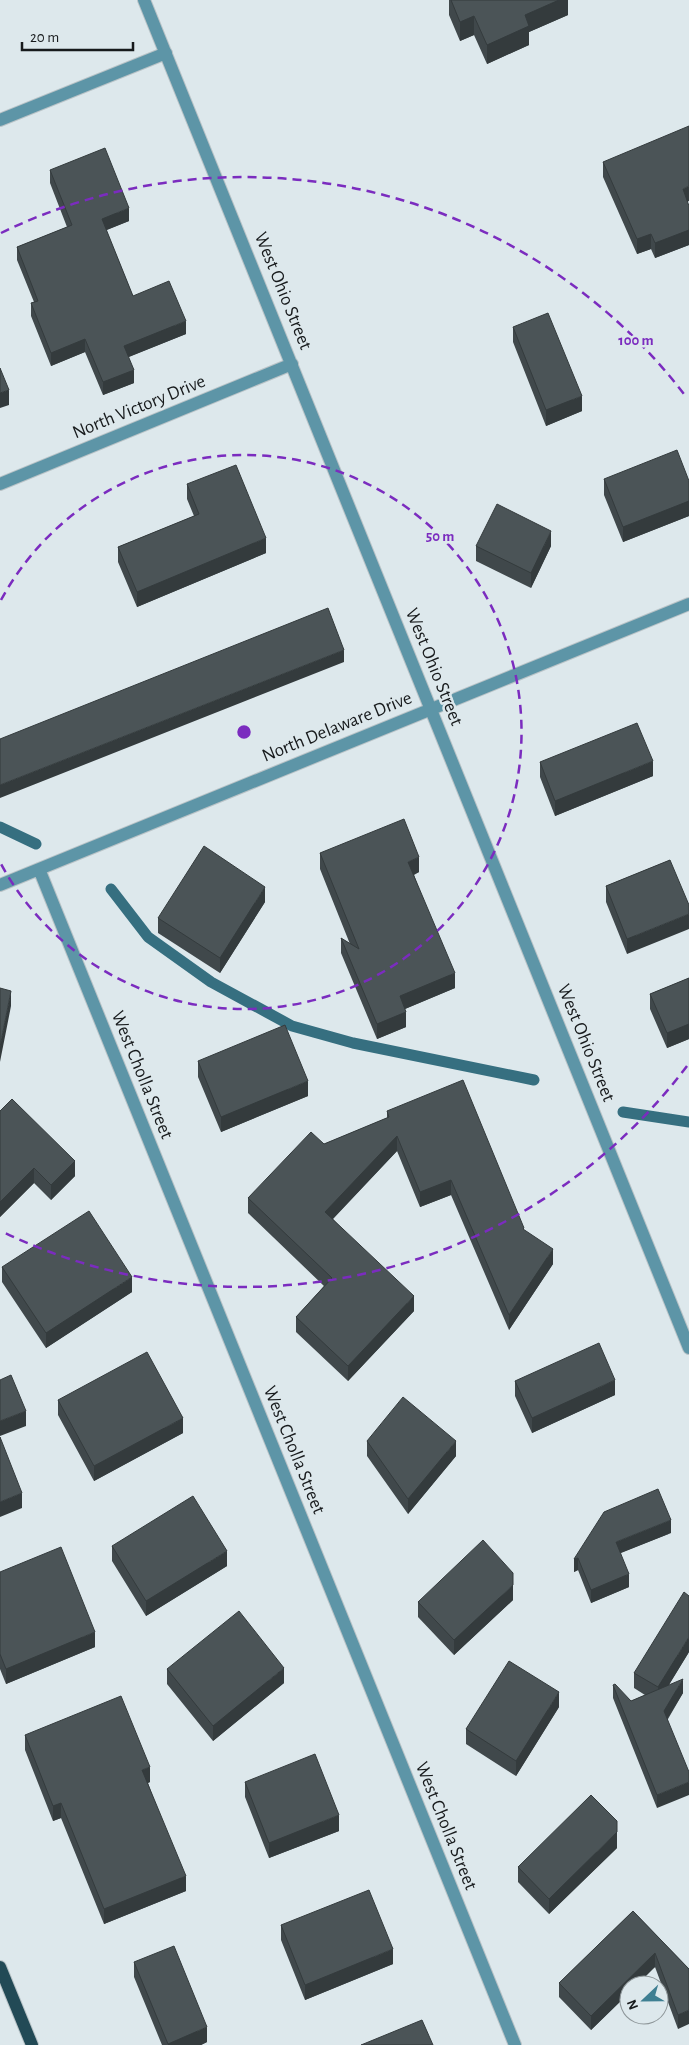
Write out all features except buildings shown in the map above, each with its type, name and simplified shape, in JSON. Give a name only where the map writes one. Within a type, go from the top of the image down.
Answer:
[{"type":"main road","points":[[0,1967],[32,2045]]},
{"type":"street","name":"West Ohio Street","points":[[144,0],[689,1348]]},
{"type":"street","points":[[0,120],[166,53]]},
{"type":"street","name":"North Victory Drive","points":[[0,484],[292,364]]},
{"type":"street","name":"North Delaware Drive","points":[[0,885],[689,604]]},
{"type":"street","name":"West Cholla Street","points":[[39,869],[515,2045]]},
{"type":"waterway","points":[[0,827],[36,844]]},
{"type":"waterway","points":[[111,889],[148,937],[211,982],[292,1026],[353,1043],[534,1080]]},
{"type":"waterway","points":[[623,1112],[689,1122]]}]
